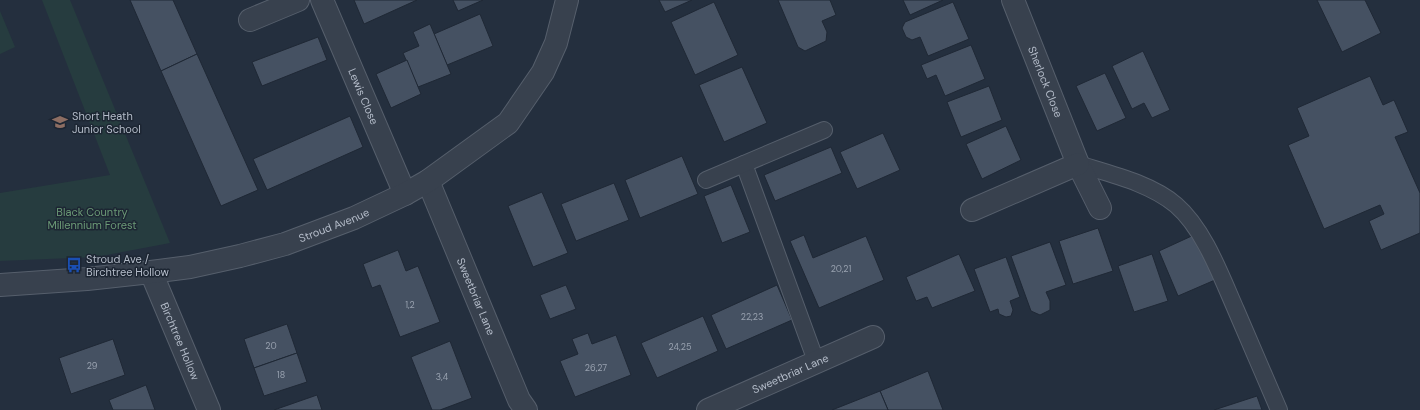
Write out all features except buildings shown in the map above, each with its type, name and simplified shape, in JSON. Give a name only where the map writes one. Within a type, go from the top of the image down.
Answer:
[{"type":"street","points":[[250,20],[298,0]]},
{"type":"street","name":"Lewis Close","points":[[322,0],[405,194]]},
{"type":"street","name":"Stroud Avenue","points":[[0,285],[87,279],[190,267],[285,244],[354,218],[405,194],[428,182],[508,123],[543,72],[556,43],[567,0]]},
{"type":"street","name":"Sherlock Close","points":[[1013,0],[1078,164],[1100,208]]},
{"type":"street","points":[[972,210],[1078,164]]},
{"type":"street","name":"Sweetbriar Lane","points":[[428,182],[519,400],[526,410]]},
{"type":"street","name":"Birchtree Hollow","points":[[151,272],[209,410]]},
{"type":"street","name":"Sweetbriar Lane","points":[[708,410],[873,337]]},
{"type":"lane","points":[[706,180],[824,130]]},
{"type":"lane","points":[[744,164],[816,361]]},
{"type":"lane","points":[[1078,164],[1149,188],[1175,204],[1187,216],[1198,232],[1220,274],[1279,410]]},
{"type":"green space","name":"Black Country Millennium Forest","points":[[42,0],[70,0],[170,243],[96,257],[0,261],[0,193],[110,175]]},
{"type":"green space","points":[[0,11],[15,47],[0,54]]},
{"type":"place","name":"Short Heath Junior School","points":[[60,122]]},
{"type":"place","name":"Stroud Ave / Birchtree Hollow","points":[[74,265]]}]
